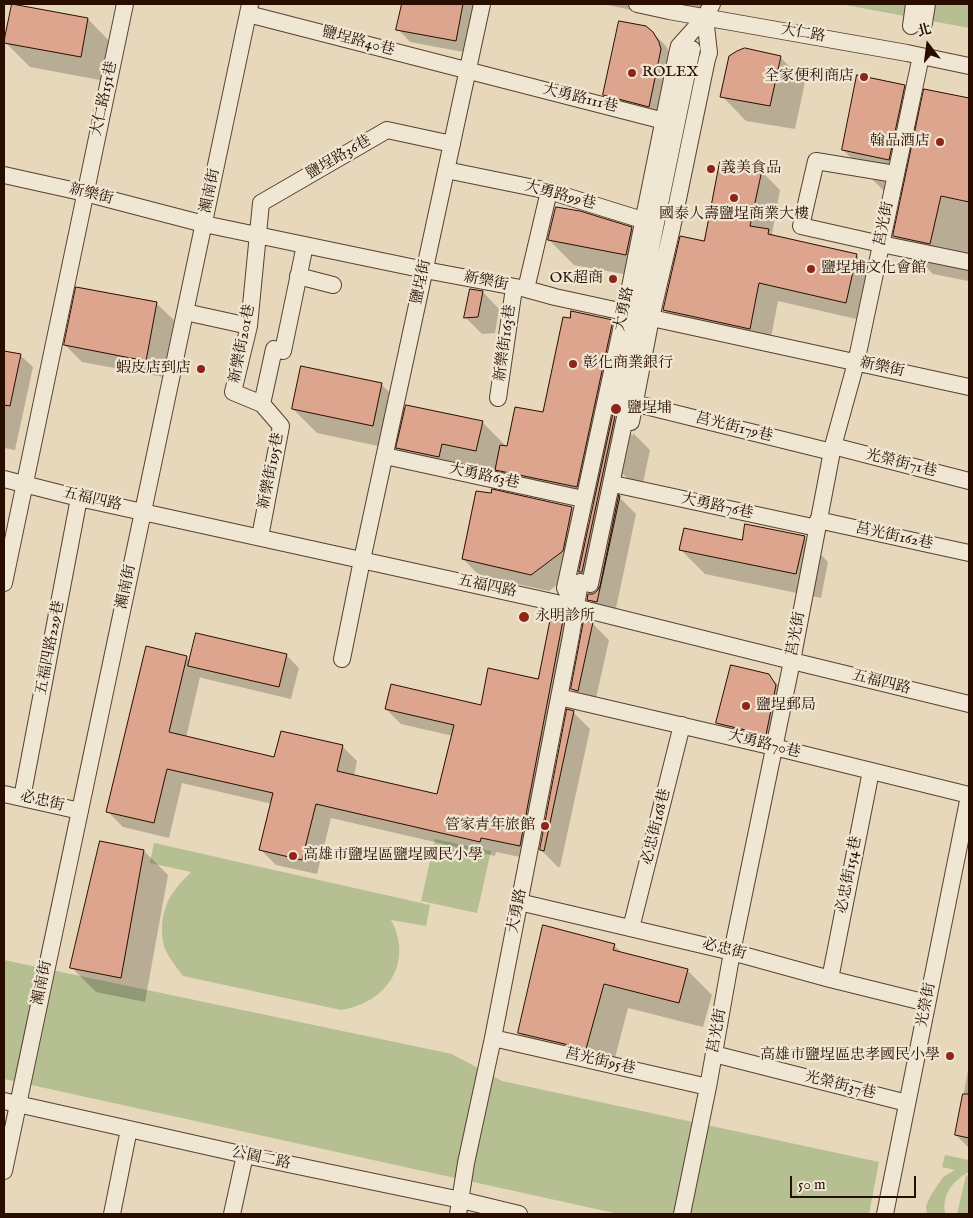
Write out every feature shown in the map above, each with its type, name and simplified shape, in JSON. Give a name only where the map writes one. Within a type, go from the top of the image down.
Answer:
[{"type":"street","name":"大仁路151巷","points":[[4,583],[125,4]]},
{"type":"street","name":"鹽埕街","points":[[342,659],[482,4]]},
{"type":"street","name":"大仁路","points":[[637,4],[669,11],[709,10],[969,66]]},
{"type":"street","points":[[914,4],[918,24],[927,4]]},
{"type":"street","name":"鹽埕路40巷","points":[[249,9],[468,71]]},
{"type":"street","name":"瀨南街","points":[[4,1171],[11,1103],[80,811],[249,9]]},
{"type":"street","name":"大勇路","points":[[460,1207],[466,1163],[493,1038],[575,607],[565,588],[584,499],[620,399],[637,315],[649,223],[677,124],[709,53],[709,10]]},
{"type":"street","name":"大勇路","points":[[575,607],[595,590],[618,485],[620,399],[637,315],[672,228],[679,46],[709,10]]},
{"type":"street","points":[[677,124],[692,50]]},
{"type":"street","name":"莒光街","points":[[682,1214],[708,1087],[732,952],[792,661],[832,449],[856,362],[921,56]]},
{"type":"street","name":"大勇路111巷","points":[[468,71],[677,124]]},
{"type":"street","name":"鹽埕路36巷","points":[[257,235],[261,203],[387,130],[452,144]]},
{"type":"street","points":[[895,174],[816,161],[801,226],[969,262]]},
{"type":"street","name":"大勇路99巷","points":[[446,170],[549,191],[649,223],[672,228]]},
{"type":"street","name":"新樂街","points":[[4,175],[85,193],[204,224],[520,288],[969,387]]},
{"type":"street","name":"新樂街163巷","points":[[498,398],[520,288],[549,191]]},
{"type":"street","name":"新樂街201巷","points":[[257,235],[249,326],[233,392],[262,404]]},
{"type":"street","points":[[262,404],[274,349],[283,351],[305,245]]},
{"type":"street","points":[[298,276],[333,284]]},
{"type":"street","points":[[185,312],[249,326]]},
{"type":"street","points":[[575,607],[580,582],[590,584],[627,408],[618,406],[620,399]]},
{"type":"street","name":"莒光街179巷","points":[[620,399],[832,449]]},
{"type":"street","name":"新樂街195巷","points":[[260,537],[281,426],[262,404]]},
{"type":"street","name":"光榮街71巷","points":[[832,449],[969,481]]},
{"type":"street","name":"大勇路63巷","points":[[384,456],[584,499]]},
{"type":"street","name":"五福四路","points":[[4,479],[80,498],[575,607],[969,704]]},
{"type":"street","name":"大勇路76巷","points":[[618,485],[818,524]]},
{"type":"street","name":"五福四路229巷","points":[[22,798],[80,498]]},
{"type":"street","name":"莒光街162巷","points":[[818,524],[969,554]]},
{"type":"street","name":"大勇路70巷","points":[[559,697],[774,747],[969,796]]},
{"type":"street","name":"必忠街168巷","points":[[631,928],[682,726]]},
{"type":"street","name":"必忠街154巷","points":[[830,979],[871,771]]},
{"type":"street","name":"必忠街","points":[[4,794],[80,811]]},
{"type":"street","name":"光榮街","points":[[884,1214],[969,796]]},
{"type":"street","name":"必忠街","points":[[519,902],[732,952],[927,1003]]},
{"type":"street","name":"莒光街95巷","points":[[493,1038],[708,1087]]},
{"type":"street","name":"光榮街37巷","points":[[714,1054],[907,1103]]},
{"type":"street","name":"公園二路","points":[[11,1103],[245,1155],[460,1207],[519,1214]]},
{"type":"street","points":[[112,1214],[128,1129]]},
{"type":"street","points":[[232,1214],[245,1155]]},
{"type":"green space","points":[[840,4],[969,4],[969,28]]},
{"type":"green space","points":[[435,839],[491,851],[477,913],[421,901]]},
{"type":"green space","points":[[154,843],[430,905],[426,926],[391,920],[397,936],[399,951],[397,965],[392,978],[383,990],[371,999],[357,1006],[341,1010],[183,976],[172,962],[166,950],[162,926],[165,909],[171,896],[191,872],[150,863]]},
{"type":"green space","points":[[4,960],[452,1054],[502,1081],[879,1162],[869,1214],[619,1214],[4,1079]]},
{"type":"green space","points":[[945,1155],[969,1160],[969,1173],[956,1181],[946,1195],[945,1214],[927,1214],[926,1206],[931,1195],[943,1177],[955,1170],[942,1167]]},
{"type":"green space","points":[[966,1175],[969,1176],[969,1214],[957,1214]]},
{"type":"building","points":[[12,4],[88,18],[81,57],[4,43]]},
{"type":"building","points":[[402,4],[463,4],[456,41],[396,30]]},
{"type":"building","name":"ROLEX","points":[[619,21],[646,26],[653,32],[659,42],[661,49],[649,107],[603,95]]},
{"type":"building","points":[[745,48],[781,56],[770,106],[720,97],[729,56]]},
{"type":"building","points":[[857,75],[905,85],[889,160],[842,150]]},
{"type":"building","name":"翰品酒店","points":[[924,89],[969,98],[969,202],[941,196],[930,244],[893,236]]},
{"type":"building","points":[[720,162],[762,170],[750,226],[769,229],[768,234],[857,254],[846,303],[759,283],[750,329],[663,310],[680,236],[704,241]]},
{"type":"building","points":[[556,207],[580,211],[632,227],[626,255],[548,240]]},
{"type":"building","points":[[76,287],[157,302],[146,361],[64,345]]},
{"type":"building","points":[[470,289],[483,291],[478,317],[464,318]]},
{"type":"building","points":[[571,311],[613,320],[577,487],[495,470],[500,445],[507,446],[515,407],[543,412],[563,317],[570,318]]},
{"type":"building","points":[[4,351],[21,354],[10,406],[4,405]]},
{"type":"building","points":[[301,366],[382,383],[373,426],[292,409]]},
{"type":"building","points":[[406,405],[483,421],[476,451],[442,444],[439,457],[396,448]]},
{"type":"building","points":[[613,415],[615,416],[582,572],[579,572]]},
{"type":"building","points":[[492,489],[572,507],[563,551],[531,575],[462,559],[476,491],[491,493]]},
{"type":"building","points":[[619,495],[597,602],[587,600],[588,594],[593,594],[600,586]]},
{"type":"building","points":[[745,524],[805,536],[796,574],[679,550],[684,528],[742,540]]},
{"type":"building","points":[[552,612],[564,615],[520,846],[481,838],[480,842],[316,804],[302,860],[259,850],[273,793],[167,769],[154,823],[106,812],[146,646],[187,656],[169,732],[274,757],[281,731],[343,745],[337,771],[437,794],[454,725],[385,709],[391,684],[481,705],[488,668],[538,679]]},
{"type":"building","points":[[584,620],[593,622],[578,691],[571,689]]},
{"type":"building","points":[[196,633],[287,654],[279,687],[188,666]]},
{"type":"building","name":"鹽埕郵局","points":[[731,665],[769,674],[776,685],[766,735],[716,723]]},
{"type":"building","points":[[567,709],[574,711],[544,851],[540,850]]},
{"type":"building","points":[[100,841],[144,850],[121,978],[70,968]]},
{"type":"building","points":[[543,925],[615,944],[613,950],[688,969],[679,1003],[604,984],[586,1049],[518,1033]]},
{"type":"building","points":[[963,1094],[969,1094],[969,1138],[955,1135]]},
{"type":"place","name":"ROLEX","points":[[632,73]]},
{"type":"place","name":"全家便利商店","points":[[864,77]]},
{"type":"place","name":"翰品酒店","points":[[940,142]]},
{"type":"place","name":"義美食品","points":[[711,169]]},
{"type":"place","name":"國泰人壽鹽埕商業大樓","points":[[734,198]]},
{"type":"place","name":"鹽埕埔文化會館","points":[[811,269]]},
{"type":"place","name":"OK超商","points":[[613,279]]},
{"type":"place","name":"彰化商業銀行","points":[[573,364]]},
{"type":"place","name":"蝦皮店到店","points":[[201,369]]},
{"type":"place","name":"鹽埕埔","points":[[616,409]]},
{"type":"place","name":"永明診所","points":[[524,617]]},
{"type":"place","name":"鹽埕郵局","points":[[746,706]]},
{"type":"place","name":"管家青年旅館","points":[[545,826]]},
{"type":"place","name":"高雄市鹽埕區鹽埕國民小學","points":[[293,856]]},
{"type":"place","name":"高雄市鹽埕區忠孝國民小學","points":[[950,1056]]}]
